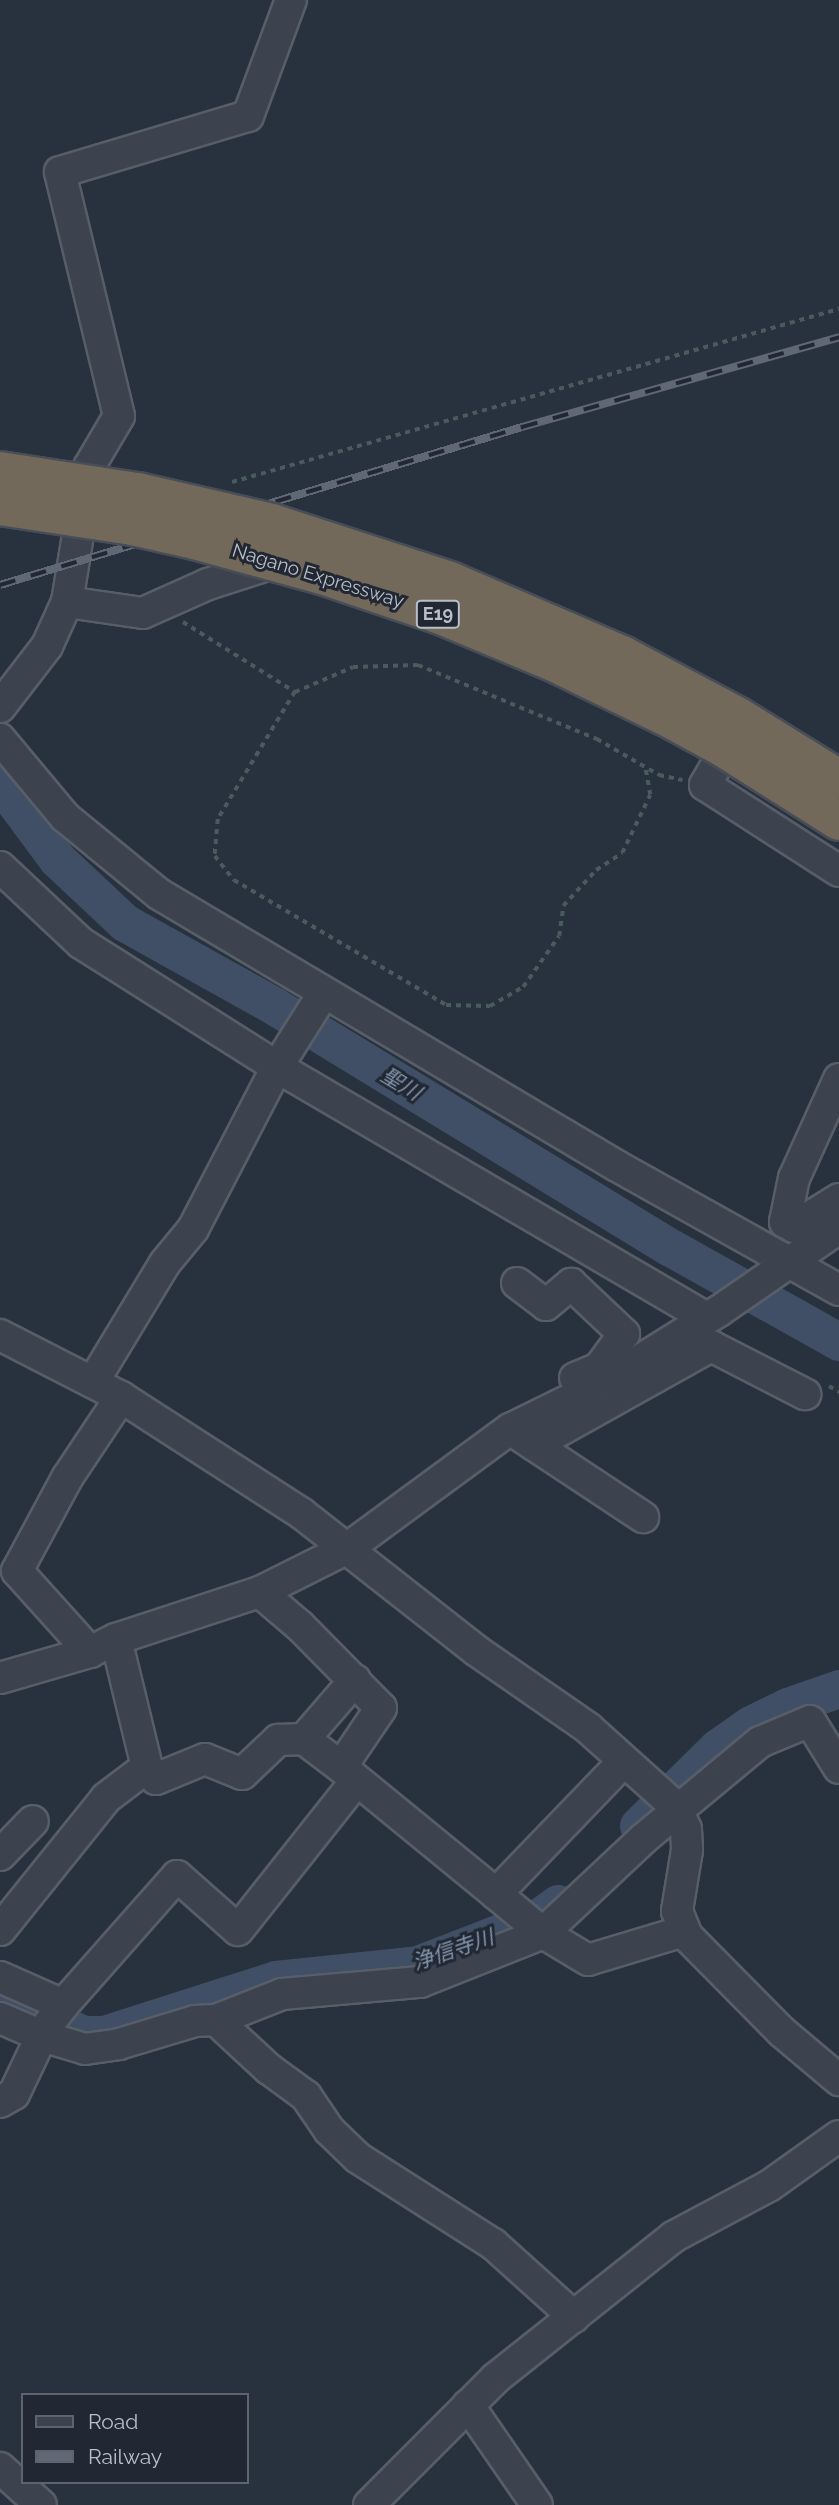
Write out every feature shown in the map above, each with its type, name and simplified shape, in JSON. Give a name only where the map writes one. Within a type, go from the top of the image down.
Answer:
[{"type":"highway","name":"Nagano Expressway","points":[[0,471],[138,492],[272,523],[450,581],[624,656],[737,716],[839,779]]},
{"type":"highway","name":"Nagano Expressway","points":[[0,506],[132,526],[194,540],[322,575],[438,614],[551,661],[665,716],[732,753],[839,821]]},
{"type":"street","points":[[0,707],[47,646],[67,602],[89,467],[119,416],[60,172],[248,116],[291,0]]},
{"type":"street","points":[[0,458],[89,467]]},
{"type":"street","points":[[67,602],[143,614],[208,584],[359,536],[558,612],[749,710],[839,765]]},
{"type":"street","points":[[749,710],[705,785],[839,871]]},
{"type":"street","points":[[0,739],[65,817],[159,894],[617,1167],[789,1265],[839,1290]]},
{"type":"street","points":[[0,867],[82,943],[277,1067],[713,1315]]},
{"type":"street","points":[[93,1382],[165,1263],[193,1230],[277,1067],[323,993]]},
{"type":"street","points":[[839,1079],[794,1178],[785,1222],[794,1227],[839,1199]]},
{"type":"street","points":[[539,1415],[602,1384],[789,1265],[838,1244]]},
{"type":"street","points":[[517,1283],[546,1305],[571,1284],[624,1334],[599,1368],[557,1385],[522,1437]]},
{"type":"street","points":[[0,1335],[121,1397],[301,1513],[477,1651],[588,1728],[677,1810],[686,1829],[687,1850],[677,1911],[684,1931],[782,2032],[839,2080]]},
{"type":"street","points":[[0,1678],[260,1592],[348,1548],[522,1437],[711,1346],[805,1394]]},
{"type":"street","points":[[121,1397],[66,1478],[17,1571],[103,1645],[147,1767],[156,1779],[205,1759],[242,1774],[278,1740],[304,1739],[542,1932],[588,1960],[684,1931]]},
{"type":"street","points":[[522,1437],[643,1517]]},
{"type":"street","points":[[0,2102],[14,2094],[52,2020],[177,1876],[237,1930],[348,1774],[381,1708],[355,1680],[260,1592]]},
{"type":"street","points":[[304,1739],[355,1680]]},
{"type":"street","points":[[0,1977],[85,2049],[119,2044],[195,2021],[216,2020],[282,1994],[420,1982],[542,1932],[643,1839],[760,1742],[810,1721],[839,1768]]},
{"type":"street","points":[[497,1895],[623,1762]]},
{"type":"street","points":[[0,1930],[106,1798],[147,1767]]},
{"type":"street","points":[[0,1855],[33,1821]]},
{"type":"street","points":[[0,2018],[52,2020]]},
{"type":"street","points":[[216,2020],[270,2069],[306,2096],[329,2130],[358,2158],[492,2244],[574,2317]]},
{"type":"street","points":[[369,2505],[496,2378],[673,2237],[769,2186],[839,2136]]},
{"type":"street","points":[[468,2405],[537,2505]]},
{"type":"street","points":[[0,2468],[41,2505]]},
{"type":"path","points":[[229,483],[839,309]]},
{"type":"path","points":[[160,608],[295,692]]},
{"type":"path","points":[[645,767],[650,795],[622,853],[596,870],[563,905],[559,936],[523,987],[490,1006],[446,1005],[234,880],[215,856],[218,819],[295,692],[354,667],[418,665],[597,739],[659,775],[705,785]]},
{"type":"waterway","name":"聖川","points":[[0,782],[58,860],[125,923],[274,1006],[671,1248],[839,1342]]},
{"type":"waterway","name":"浄信寺川","points":[[639,1826],[718,1748],[751,1725],[788,1707],[839,1689]]},
{"type":"waterway","name":"浄信寺川","points":[[0,1996],[84,2035],[104,2035],[276,1980],[418,1965],[539,1918],[558,1904]]},
{"type":"railway","points":[[0,585],[522,427],[839,337]]}]
